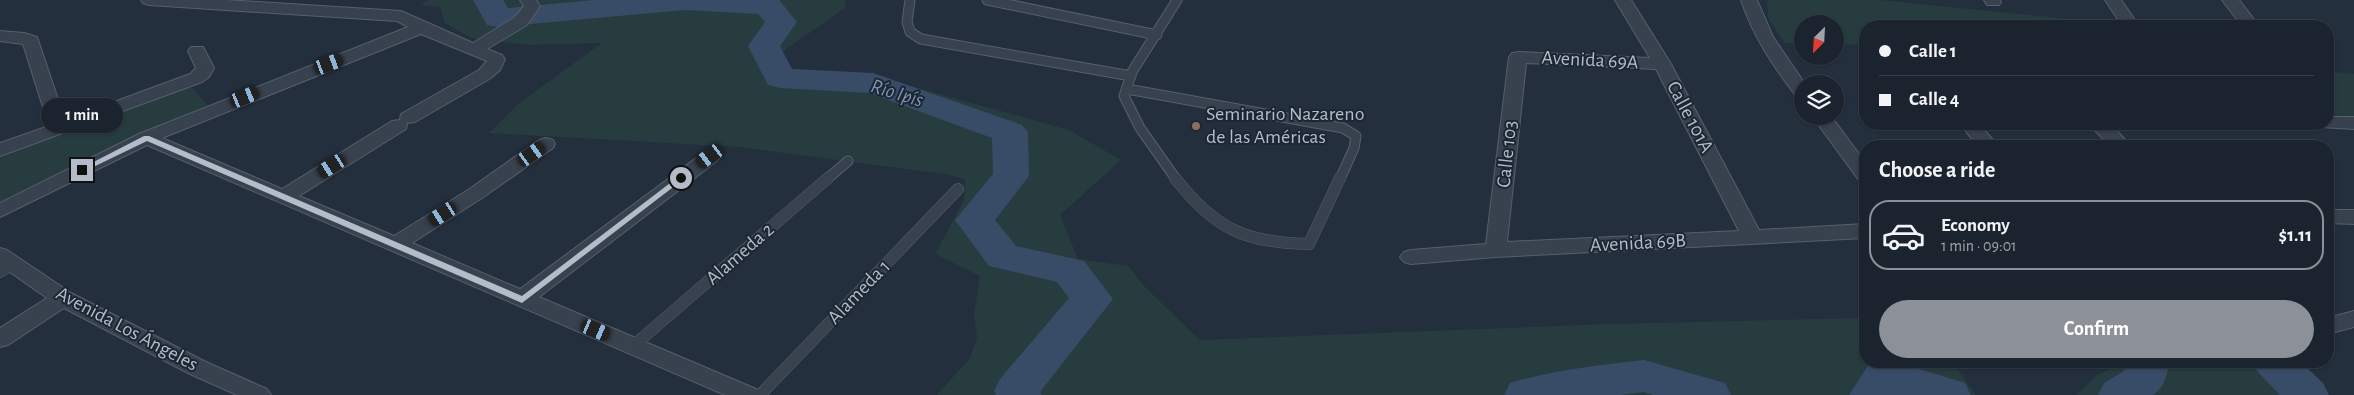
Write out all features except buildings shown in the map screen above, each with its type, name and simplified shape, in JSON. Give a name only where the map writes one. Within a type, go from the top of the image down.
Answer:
[{"type":"street","points":[[149,0],[401,16],[421,28],[475,48],[496,59],[494,66],[485,74],[404,121],[283,197]]},
{"type":"street","name":"Calle 101A","points":[[1623,0],[1662,64],[1753,237]]},
{"type":"street","points":[[1749,0],[1755,18],[1779,61],[1794,81]]},
{"type":"street","points":[[2114,0],[2127,20]]},
{"type":"street","points":[[2230,0],[2247,20]]},
{"type":"street","points":[[475,48],[521,21],[528,6]]},
{"type":"street","points":[[0,211],[146,138],[421,28]]},
{"type":"street","points":[[6,36],[32,41],[59,129]]},
{"type":"street","points":[[0,150],[185,83],[203,73],[205,68],[197,51]]},
{"type":"street","name":"Avenida 69A","points":[[1518,57],[1662,64]]},
{"type":"street","name":"Calle 103","points":[[1496,250],[1518,57]]},
{"type":"street","points":[[2334,123],[2354,123]]},
{"type":"street","points":[[1827,125],[1859,167]]},
{"type":"street","points":[[1974,130],[1983,140]]},
{"type":"street","points":[[2105,130],[2115,140]]},
{"type":"street","points":[[146,138],[748,395]]},
{"type":"street","points":[[396,244],[475,194],[546,144]]},
{"type":"street","points":[[522,300],[710,156]]},
{"type":"street","points":[[2334,217],[2354,217]]},
{"type":"street","name":"Avenida 69B","points":[[1411,257],[1496,250],[1859,231]]},
{"type":"street","name":"Avenida Los Ángeles","points":[[4,263],[63,298],[198,368],[259,395]]},
{"type":"street","points":[[0,339],[63,298]]},
{"type":"street","points":[[2334,324],[2354,318]]},
{"type":"lane","points":[[910,0],[907,22],[910,32],[921,39],[1131,76]]},
{"type":"lane","points":[[987,0],[1157,36]]},
{"type":"lane","points":[[1127,89],[1343,128],[1356,136],[1354,148],[1314,237],[1308,244],[1258,238],[1227,228],[1213,219],[1184,189],[1136,123],[1126,106],[1124,96],[1131,76],[1157,36],[1177,0]]},
{"type":"lane","name":"Alameda 2","points":[[633,346],[848,161]]},
{"type":"lane","name":"Alameda 1","points":[[760,395],[958,189]]},
{"type":"green space","points":[[428,0],[846,0],[845,8],[782,52],[785,72],[889,80],[1069,130],[1121,160],[1060,215],[1078,259],[1128,266],[1145,287],[1200,340],[1606,324],[1859,318],[1859,368],[1956,368],[1976,395],[937,395],[970,358],[977,338],[974,314],[980,276],[935,254],[964,200],[965,179],[944,174],[739,147],[489,133],[518,104],[602,43],[530,45],[471,38],[445,23],[440,7],[421,5]]},
{"type":"green space","points":[[1767,0],[1880,0],[2078,20],[1859,20],[1859,45],[1844,44],[1844,15],[1794,15],[1794,43],[1785,43],[1768,18]]},
{"type":"green space","points":[[2334,72],[2354,74],[2354,117],[2334,118]]},
{"type":"green space","points":[[191,87],[208,105],[114,147],[0,206],[0,156]]},
{"type":"green space","points":[[2113,368],[2269,368],[2294,395],[2076,395],[2097,375]]},
{"type":"waterway","name":"Río Ipís","points":[[488,0],[498,18],[685,1],[767,5],[781,22],[764,46],[780,78],[873,83],[1010,132],[1011,176],[974,220],[1003,257],[1070,271],[1092,299],[1016,391],[1020,395]]},
{"type":"waterway","name":"Río Ipís","points":[[2120,395],[2143,380],[2146,368]]},
{"type":"waterway","name":"Río Ipís","points":[[2280,368],[2307,395]]},
{"type":"waterway","name":"Río Ipís","points":[[1871,395],[1885,375],[1949,395]]},
{"type":"waterway","name":"Río Ipís","points":[[1526,395],[1591,382],[1644,376],[1709,395]]},
{"type":"place","name":"Seminario Nazareno de las Américas","points":[[1196,126]]},
{"type":"route","points":[[82,170],[146,138],[396,244],[522,300],[681,178]]}]
